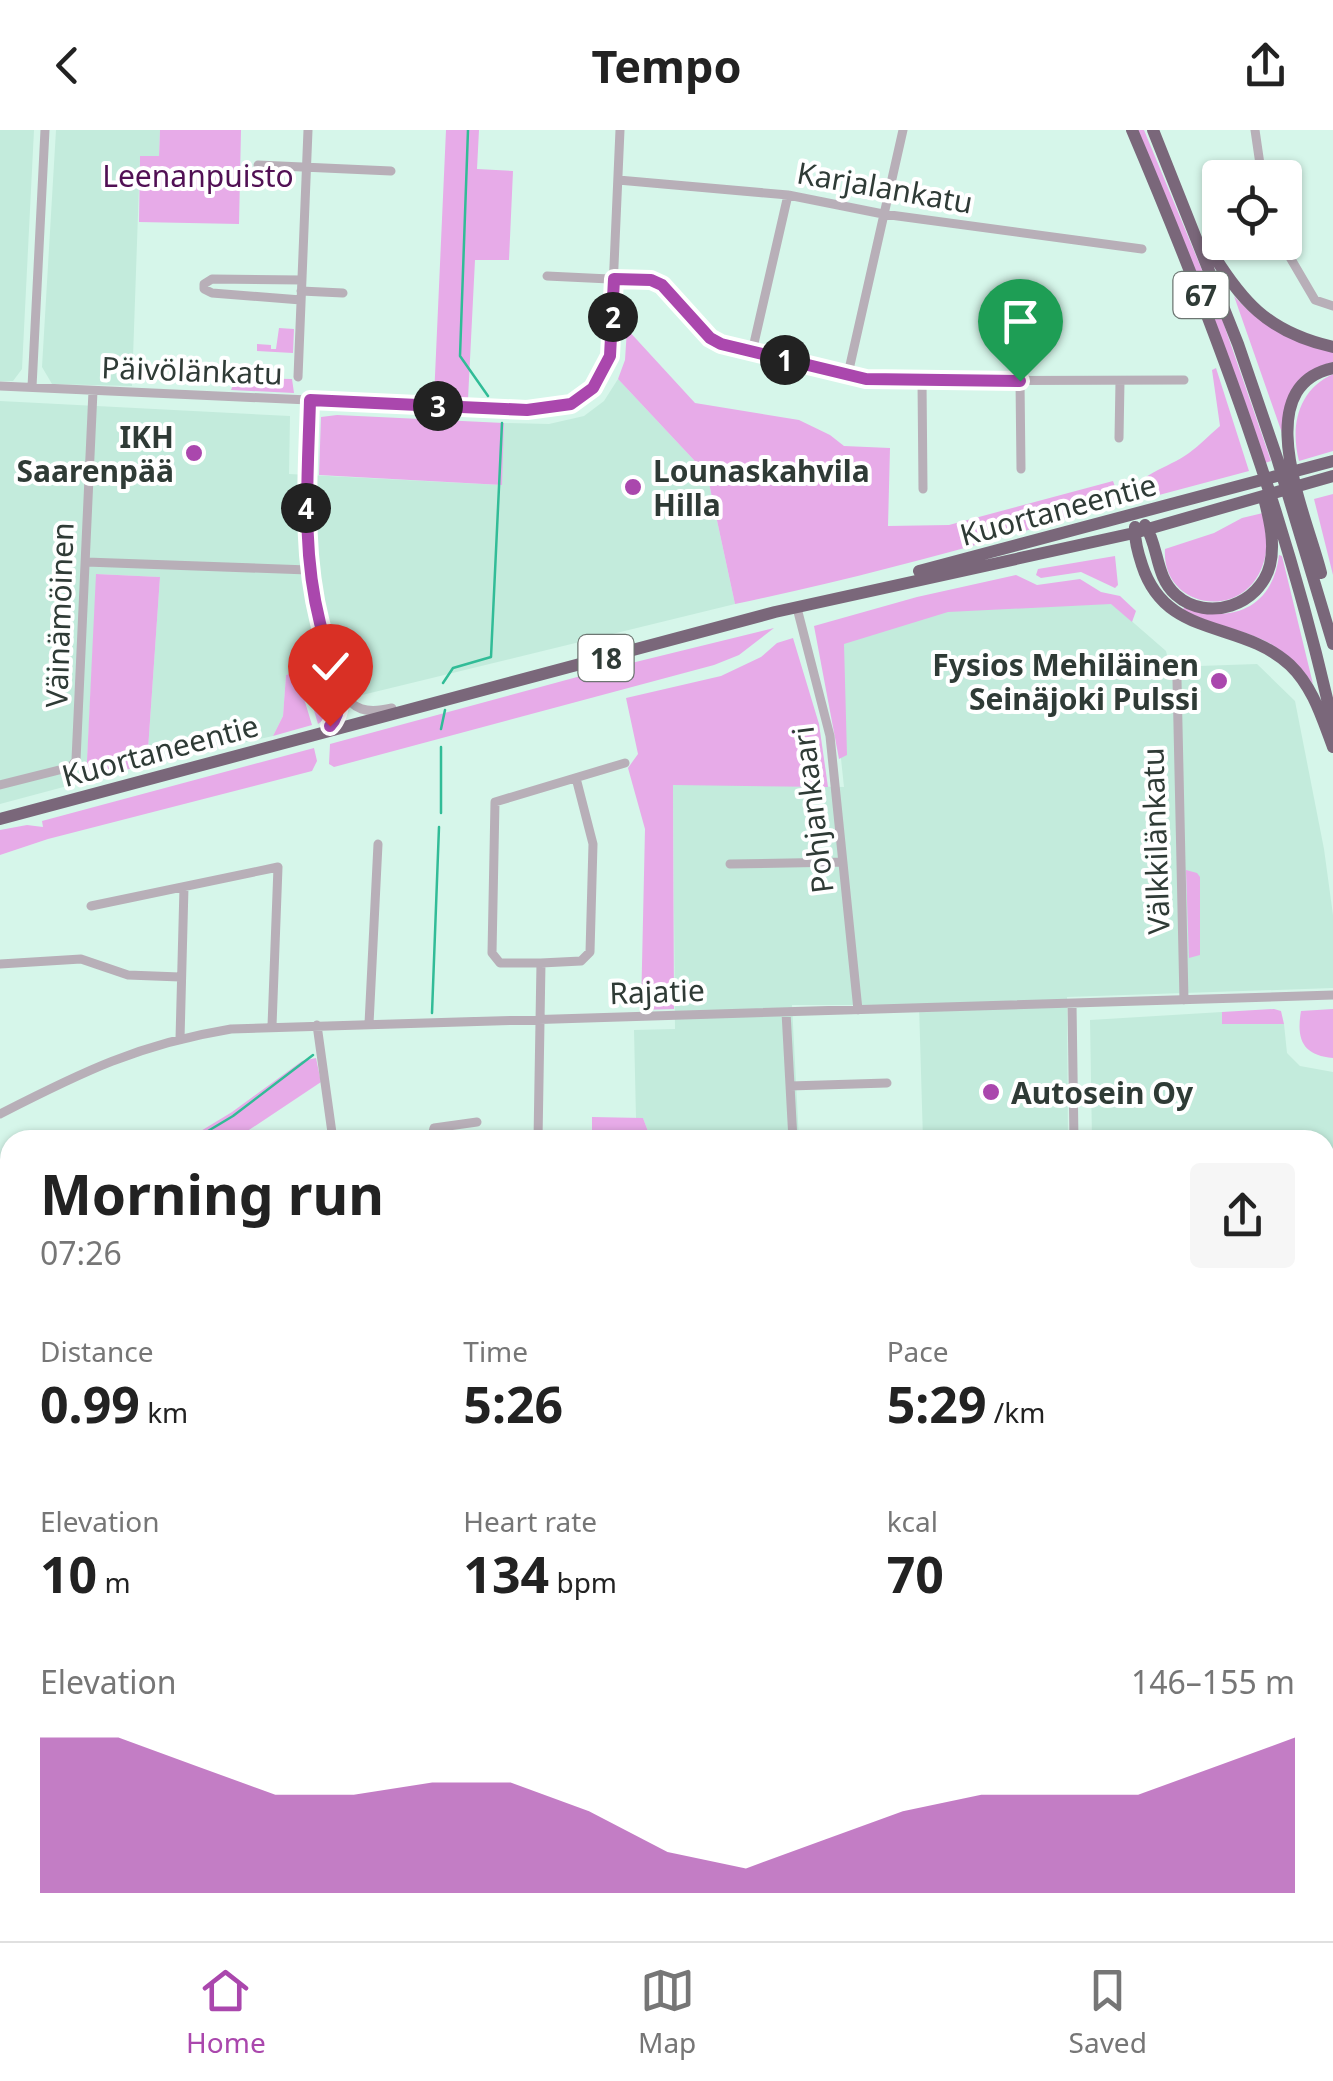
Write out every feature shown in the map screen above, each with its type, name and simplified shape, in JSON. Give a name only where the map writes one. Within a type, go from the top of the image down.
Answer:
[{"type":"highway","name":"67","points":[[1132,130],[1205,306],[1244,420],[1333,725]]},
{"type":"highway","name":"67","points":[[1153,130],[1283,457],[1333,644]]},
{"type":"highway","points":[[1190,216],[1229,283],[1246,303],[1285,331],[1333,347]]},
{"type":"highway","points":[[1283,457],[1286,420],[1296,391],[1316,374],[1333,368]]},
{"type":"highway","name":"Kuortaneentie","points":[[798,608],[826,595],[1333,461]]},
{"type":"highway","name":"Kuortaneentie","points":[[0,819],[798,608],[1134,533],[1333,476]]},
{"type":"highway","points":[[1137,515],[1149,529],[1161,575],[1169,588],[1193,606],[1224,609],[1252,595],[1262,582],[1272,548],[1274,519]]},
{"type":"highway","points":[[1137,515],[1134,533],[1154,594],[1193,622],[1253,640],[1291,666],[1310,692],[1333,747]]},
{"type":"street","points":[[32,388],[45,130]]},
{"type":"street","points":[[298,377],[308,130]]},
{"type":"street","name":"Päivölänkatu","points":[[0,386],[527,410],[571,404],[593,388],[610,356],[620,130]]},
{"type":"street","points":[[848,374],[903,130]]},
{"type":"street","points":[[1255,130],[1259,160]]},
{"type":"street","points":[[258,166],[391,171]]},
{"type":"street","name":"Karjalankatu","points":[[618,180],[788,194],[884,214],[1142,250]]},
{"type":"street","points":[[752,352],[788,194]]},
{"type":"street","points":[[1292,260],[1315,300],[1333,306]]},
{"type":"street","points":[[547,276],[651,280],[662,285],[710,338],[866,379],[1184,380]]},
{"type":"street","points":[[301,290],[222,294],[204,288],[204,284],[212,279],[343,292]]},
{"type":"street","points":[[922,380],[923,489]]},
{"type":"street","points":[[1119,438],[1120,380]]},
{"type":"street","points":[[1020,381],[1021,469]]},
{"type":"street","name":"Väinämöinen","points":[[0,785],[71,767],[76,760],[93,390]]},
{"type":"street","points":[[310,400],[305,528],[308,570],[337,686],[339,714],[320,733]]},
{"type":"street","points":[[86,562],[308,570]]},
{"type":"street","name":"Pohjankaari","points":[[798,608],[825,708],[858,1010]]},
{"type":"street","name":"Välkkilänkatu","points":[[1177,680],[1184,1000]]},
{"type":"street","points":[[337,686],[347,701],[364,711],[414,708]]},
{"type":"street","points":[[576,778],[593,844],[590,952],[581,961],[500,964],[492,952],[495,802],[625,763]]},
{"type":"street","points":[[369,1024],[378,844]]},
{"type":"street","points":[[730,864],[843,862]]},
{"type":"street","points":[[92,906],[278,867],[272,1026]]},
{"type":"street","points":[[180,1038],[184,886]]},
{"type":"street","points":[[0,964],[81,959],[128,975],[180,977]]},
{"type":"street","points":[[538,1130],[541,963]]},
{"type":"street","name":"Rajatie","points":[[0,1114],[92,1067],[180,1038],[272,1026],[1333,996]]},
{"type":"street","points":[[1072,1004],[1074,1130]]},
{"type":"street","points":[[786,1012],[792,1130]]},
{"type":"street","points":[[317,1025],[333,1130]]},
{"type":"street","points":[[790,1086],[887,1083]]},
{"type":"street","points":[[434,1130],[478,1122]]},
{"type":"shaded area","points":[[0,130],[34,130],[22,369],[13,381],[0,381]]},
{"type":"shaded area","points":[[56,130],[160,130],[159,157],[140,157],[132,386],[52,384],[42,367]]},
{"type":"shaded area","points":[[618,379],[707,474],[735,604],[358,696],[346,658],[286,675],[283,716],[273,736],[147,764],[160,577],[97,574],[86,781],[0,804],[0,401],[290,416],[289,474],[501,485],[504,423],[549,424],[584,416],[604,401]]},
{"type":"shaded area","points":[[1104,597],[1166,651],[1170,667],[1257,664],[1295,701],[1333,915],[1333,988],[1067,997],[1068,1130],[923,1130],[919,1005],[792,1005],[798,1130],[648,1130],[643,1118],[636,1118],[634,1030],[675,1029],[673,784],[844,787],[828,636],[948,598]]},
{"type":"shaded area","points":[[1222,1012],[1222,1024],[1284,1024],[1287,1053],[1300,1066],[1333,1072],[1333,1130],[1092,1130],[1090,1020]]},
{"type":"green space","name":"Leenanpuisto","points":[[160,130],[241,130],[239,224],[139,222],[140,156],[159,156]]},
{"type":"green space","points":[[446,130],[479,130],[477,169],[513,171],[509,260],[475,260],[468,399],[434,398]]},
{"type":"green space","points":[[1136,130],[1144,130],[1221,316],[1271,461],[1265,463]]},
{"type":"green space","points":[[1234,296],[1256,317],[1279,331],[1333,351],[1333,362],[1311,373],[1296,388],[1286,409],[1282,433]]},
{"type":"green space","points":[[279,328],[294,329],[293,353],[257,351],[257,344],[276,349]]},
{"type":"green space","points":[[627,329],[695,403],[799,420],[844,446],[890,448],[888,526],[949,525],[1113,481],[1117,492],[1112,505],[1065,519],[878,571],[735,604],[707,474],[618,379],[625,360]]},
{"type":"green space","points":[[1216,368],[1249,471],[1129,503],[1145,478],[1189,453],[1220,426],[1212,370]]},
{"type":"green space","points":[[1333,374],[1333,451],[1299,461],[1297,422],[1304,399]]},
{"type":"green space","points":[[236,378],[292,379],[294,393],[231,390]]},
{"type":"green space","points":[[321,417],[504,423],[502,485],[319,475]]},
{"type":"green space","points":[[1333,494],[1333,575],[1314,499]]},
{"type":"green space","points":[[1263,513],[1264,561],[1255,581],[1241,594],[1224,601],[1207,601],[1190,596],[1176,585],[1167,570],[1165,549]]},
{"type":"green space","points":[[1279,555],[1313,684],[1298,665],[1268,642],[1183,610],[1184,607],[1218,614],[1247,608],[1268,588]]},
{"type":"green space","points":[[1115,556],[1115,588],[1081,572],[1041,578],[1036,575],[1038,569]]},
{"type":"green space","points":[[96,574],[160,577],[147,764],[86,781]]},
{"type":"green space","points":[[1016,575],[1037,585],[1080,579],[1101,592],[1120,596],[1136,611],[1132,622],[1111,604],[948,612],[844,644],[847,755],[839,759],[814,626]]},
{"type":"green space","points":[[774,628],[739,655],[714,665],[334,767],[329,764],[330,744]]},
{"type":"green space","points":[[793,638],[819,724],[828,787],[673,785],[674,1009],[641,1010],[645,829],[628,768],[638,754],[626,698],[721,676],[761,657],[777,643]]},
{"type":"green space","points":[[326,663],[332,713],[318,724],[302,670]]},
{"type":"green space","points":[[296,672],[312,725],[273,736],[283,716],[286,675]]},
{"type":"green space","points":[[314,748],[317,761],[312,771],[0,855],[0,830],[27,825],[43,827],[42,821]]},
{"type":"green space","points":[[1186,870],[1200,877],[1200,955],[1189,958]]},
{"type":"green space","points":[[1333,1009],[1333,1058],[1308,1049],[1300,1030],[1301,1011]]},
{"type":"green space","points":[[1281,1011],[1284,1024],[1222,1024],[1222,1012]]},
{"type":"green space","points":[[316,1058],[321,1082],[249,1130],[202,1130],[232,1112],[302,1061]]},
{"type":"green space","points":[[592,1117],[643,1118],[648,1130],[592,1130]]},
{"type":"waterway","points":[[468,130],[460,356],[488,396]]},
{"type":"waterway","points":[[443,683],[453,668],[491,657],[502,423]]},
{"type":"waterway","points":[[441,729],[445,710]]},
{"type":"waterway","points":[[441,747],[441,813]]},
{"type":"waterway","points":[[432,1013],[439,827]]},
{"type":"waterway","points":[[210,1130],[313,1055]]},
{"type":"place","name":"IKH Saarenpää","points":[[194,453]]},
{"type":"place","name":"Lounaskahvila Hilla","points":[[633,487]]},
{"type":"place","name":"Fysios Mehiläinen Seinäjoki Pulssi","points":[[1219,681]]},
{"type":"place","name":"Autosein Oy","points":[[991,1092]]},
{"type":"route","points":[[330,726],[339,714],[337,686],[313,595],[305,543],[310,400],[527,410],[571,404],[593,388],[610,356],[614,279],[651,280],[662,285],[710,338],[752,352],[866,379],[1020,381]]}]
